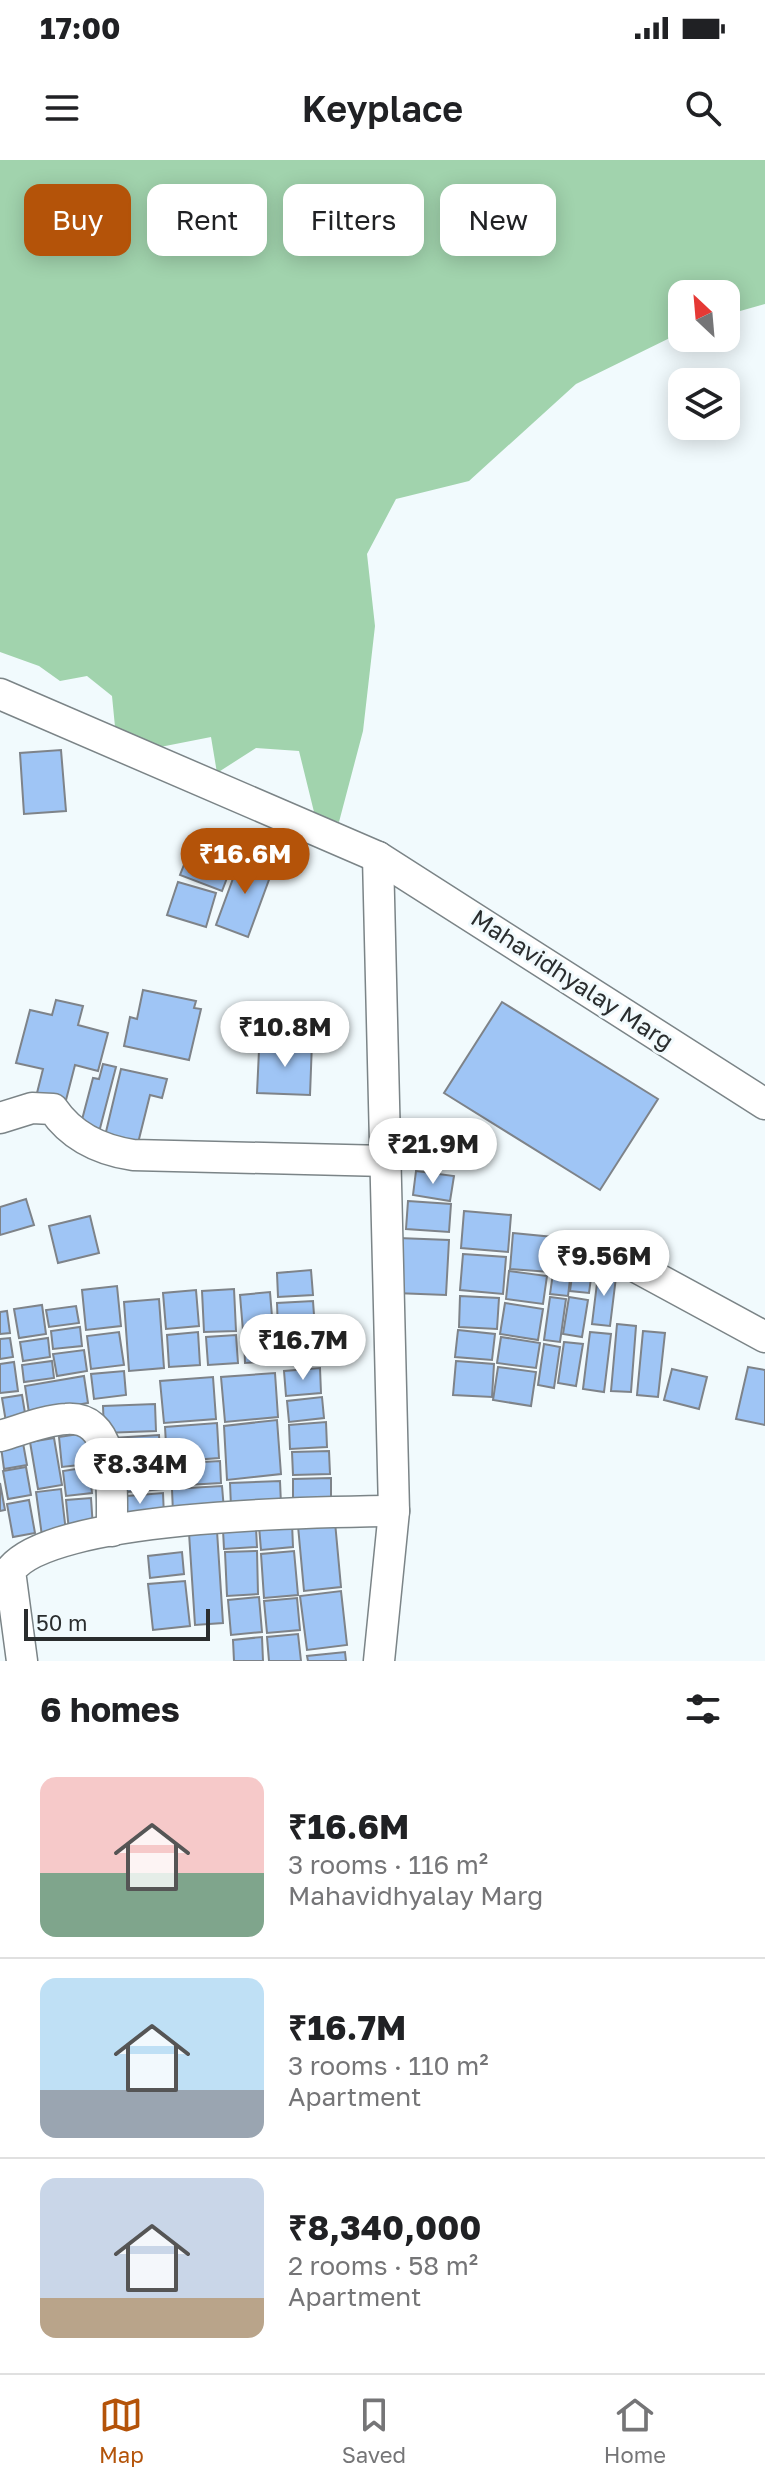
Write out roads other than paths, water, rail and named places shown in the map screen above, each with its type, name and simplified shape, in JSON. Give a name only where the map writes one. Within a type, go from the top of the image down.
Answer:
[{"type":"street","name":"Mahavidhyalay Marg","points":[[0,694],[378,857],[765,1104]]},
{"type":"street","points":[[378,857],[394,1511],[379,1661]]},
{"type":"street","points":[[0,1118],[32,1108],[53,1109],[66,1128],[108,1152],[133,1155],[386,1161]]},
{"type":"street","points":[[636,1267],[765,1337]]},
{"type":"street","points":[[0,1436],[66,1419],[85,1421],[99,1435],[109,1454],[112,1531]]},
{"type":"street","points":[[22,1661],[10,1571],[18,1559],[37,1549],[112,1531],[244,1514],[394,1511]]}]
